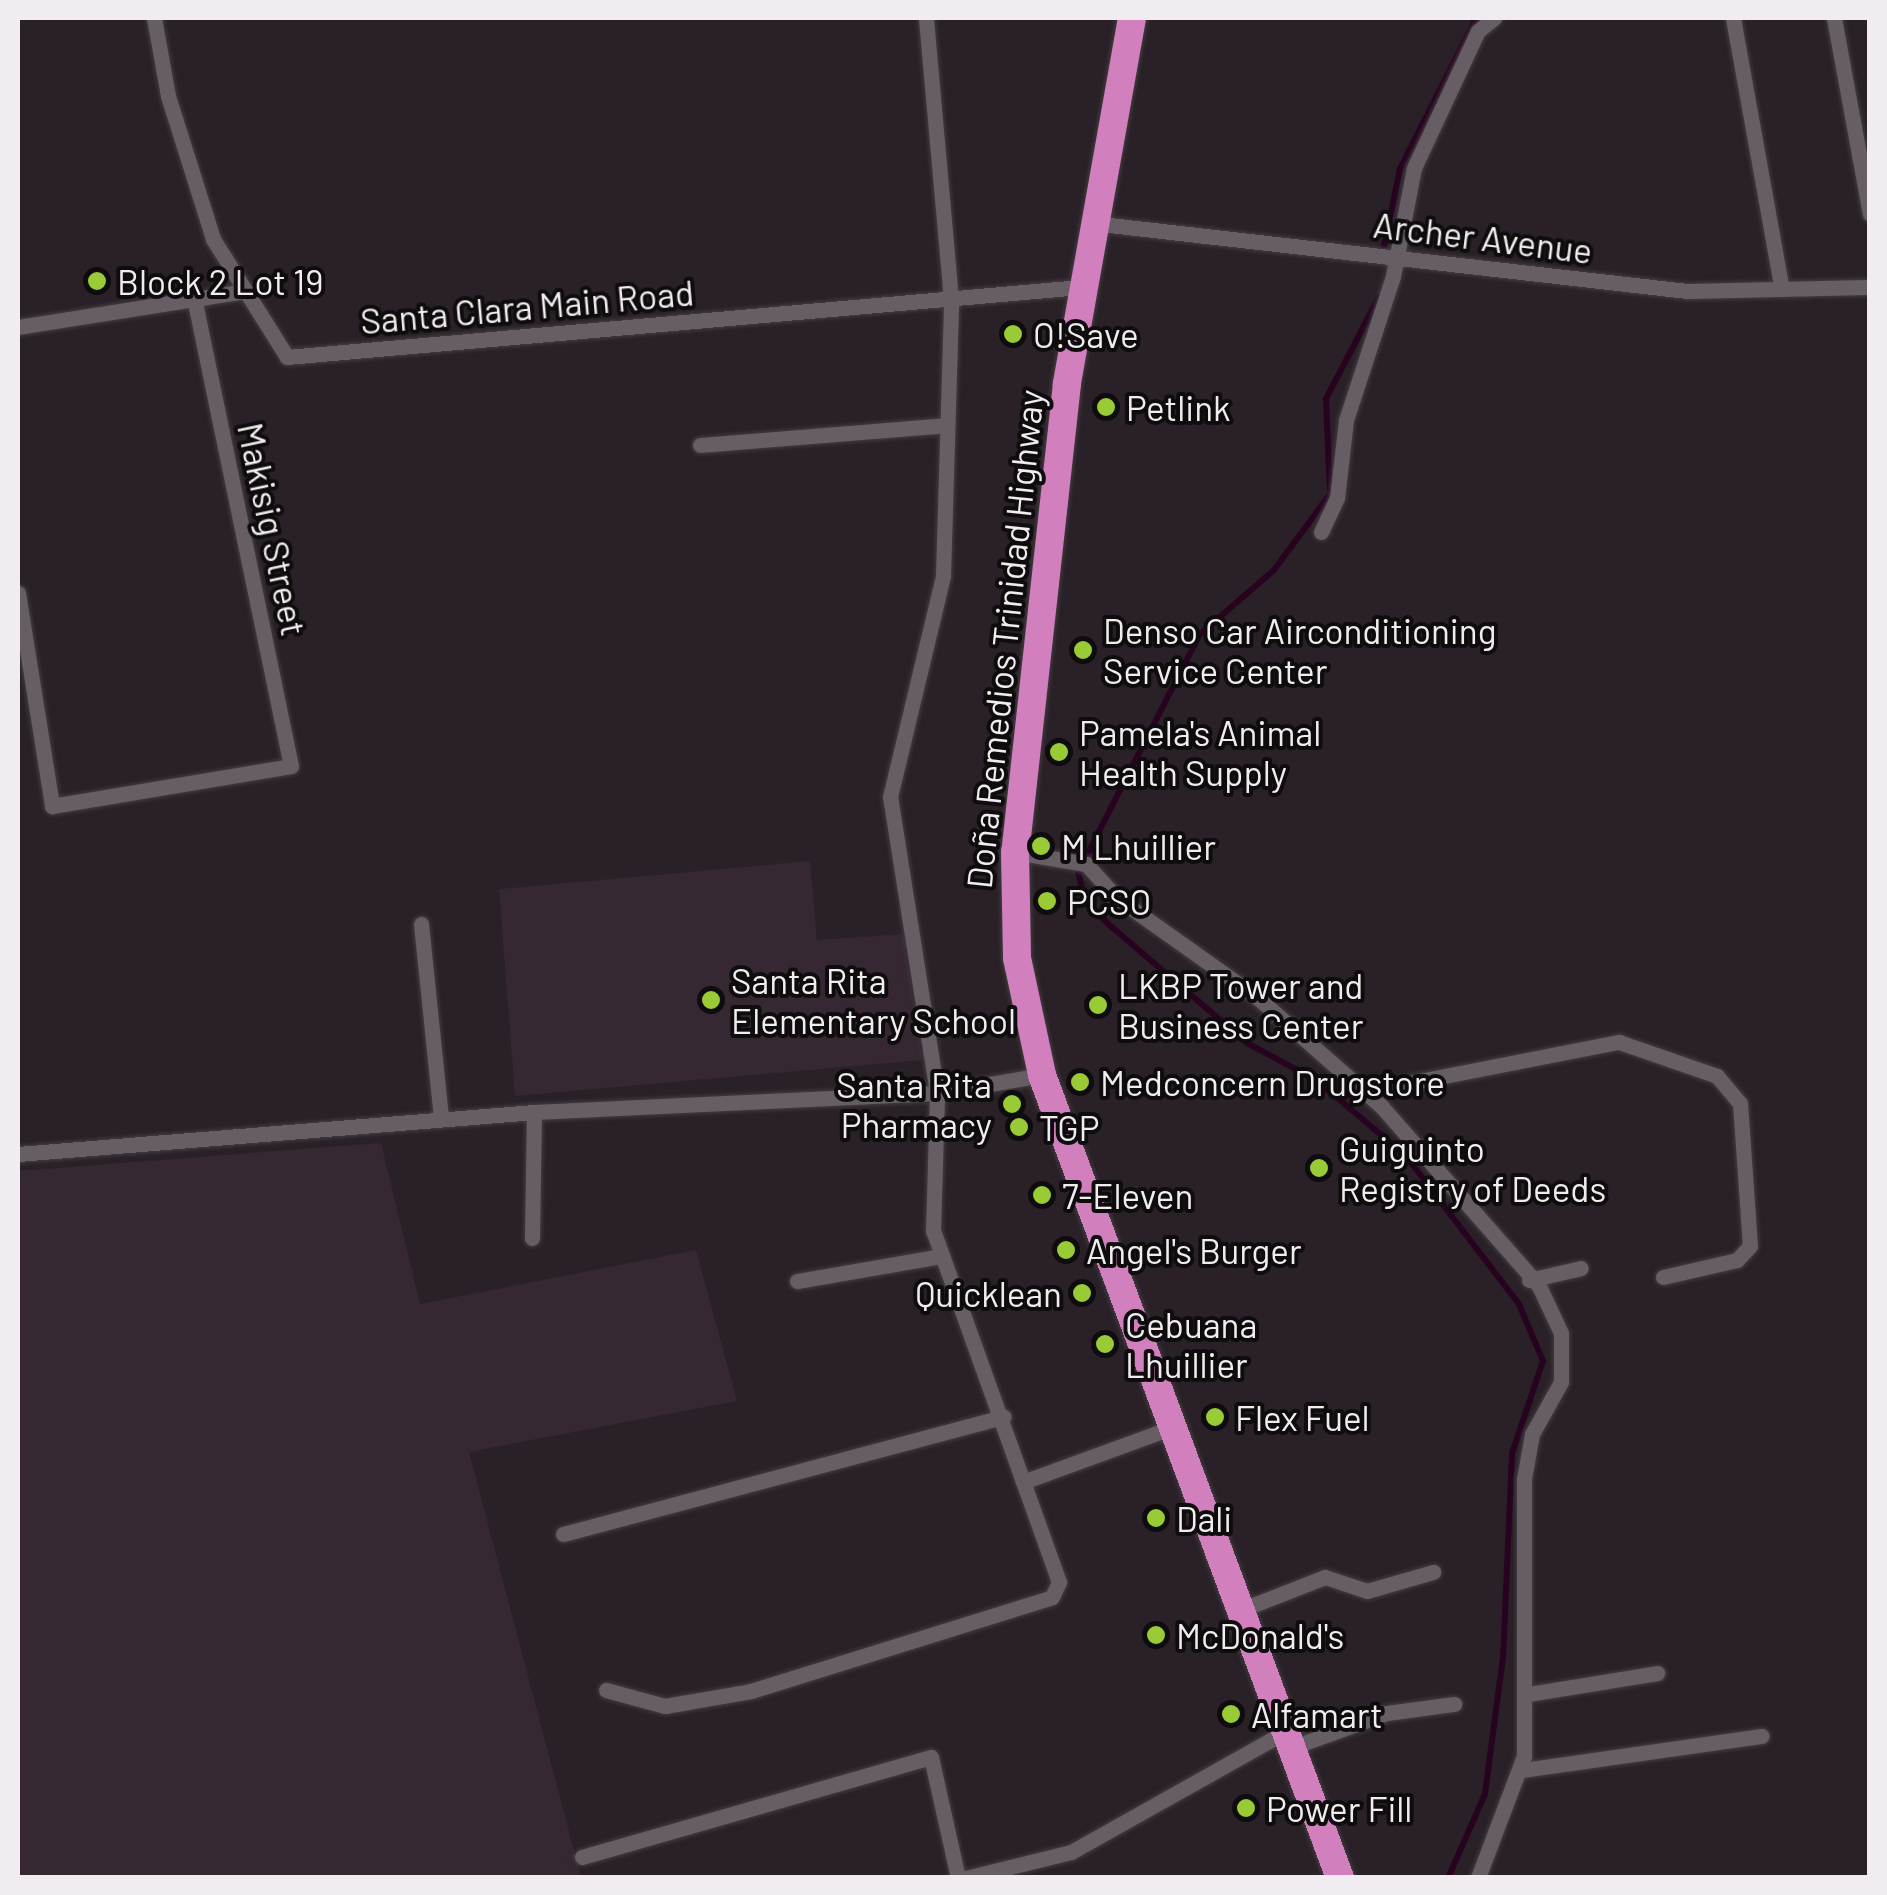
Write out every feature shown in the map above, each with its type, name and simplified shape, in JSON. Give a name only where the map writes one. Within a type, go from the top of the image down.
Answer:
[{"type":"highway","name":"Doña Remedios Trinidad Highway","points":[[1132,18],[1080,287],[1015,852],[1017,958],[1042,1074],[1340,1878]]},
{"type":"street","name":"Santa Clara Main Road","points":[[154,18],[168,96],[213,239],[287,357],[1080,287]]},
{"type":"street","points":[[606,1690],[665,1706],[751,1691],[1052,1598],[1059,1582],[1004,1417],[932,1232],[941,1190],[937,1093],[890,773],[943,576],[951,299],[926,18]]},
{"type":"street","points":[[1321,532],[1396,258],[1414,168],[1478,31],[1494,18]]},
{"type":"street","points":[[1733,18],[1782,289]]},
{"type":"street","points":[[1834,18],[1870,214]]},
{"type":"street","name":"Archer Avenue","points":[[1092,223],[1686,291],[1870,288]]},
{"type":"street","points":[[18,327],[196,303],[246,291]]},
{"type":"street","name":"Makisig Street","points":[[18,593],[52,806],[292,766],[196,303]]},
{"type":"street","points":[[700,445],[947,425]]},
{"type":"street","points":[[1015,852],[1078,862],[1416,1139],[1529,1280],[1562,1333],[1565,1362],[1532,1434],[1524,1479],[1529,1694],[1522,1770],[1478,1878]]},
{"type":"street","points":[[421,924],[441,1119]]},
{"type":"street","points":[[1362,1092],[1618,1042],[1717,1076],[1740,1103],[1750,1246],[1737,1260],[1663,1276]]},
{"type":"street","points":[[18,1154],[534,1112],[937,1093],[1042,1074]]},
{"type":"street","points":[[532,1238],[534,1112]]},
{"type":"street","points":[[797,1281],[942,1256]]},
{"type":"street","points":[[1529,1280],[1581,1268]]},
{"type":"street","points":[[563,1534],[1004,1417]]},
{"type":"street","points":[[1024,1482],[1173,1426]]},
{"type":"street","points":[[1243,1608],[1324,1577],[1367,1592],[1434,1572]]},
{"type":"street","points":[[1529,1694],[1657,1673]]},
{"type":"street","points":[[966,1878],[1070,1852],[1290,1739],[1386,1714],[1454,1704]]},
{"type":"street","points":[[1522,1770],[1762,1736]]},
{"type":"street","points":[[582,1857],[931,1758],[958,1878]]},
{"type":"shaded area","name":"Santa Rita Elementary School","points":[[810,861],[817,940],[903,934],[922,1060],[515,1096],[499,889]]},
{"type":"shaded area","points":[[381,1143],[420,1304],[696,1250],[737,1401],[469,1452],[581,1877],[18,1878],[18,1171]]},
{"type":"waterway","points":[[1384,246],[1400,169],[1476,18]]},
{"type":"waterway","points":[[1379,297],[1326,399],[1330,494],[1274,570],[1200,634],[1078,872],[1086,903],[1113,928],[1247,1043],[1316,1080],[1405,1155],[1519,1304],[1543,1361],[1512,1453],[1503,1657],[1485,1794],[1448,1878]]},
{"type":"place","name":"Block 2 Lot 19","points":[[97,281]]},
{"type":"place","name":"O!Save","points":[[1013,334]]},
{"type":"place","name":"Petlink","points":[[1106,407]]},
{"type":"place","name":"Denso Car Airconditioning Service Center","points":[[1083,650]]},
{"type":"place","name":"Pamela's Animal Health Supply","points":[[1059,752]]},
{"type":"place","name":"M Lhuillier","points":[[1041,846]]},
{"type":"place","name":"PCSO","points":[[1047,901]]},
{"type":"place","name":"Santa Rita Elementary School","points":[[711,1000]]},
{"type":"place","name":"LKBP Tower and Business Center","points":[[1098,1005]]},
{"type":"place","name":"Medconcern Drugstore","points":[[1080,1082]]},
{"type":"place","name":"Santa Rita Pharmacy","points":[[1012,1104]]},
{"type":"place","name":"TGP","points":[[1019,1127]]},
{"type":"place","name":"Guiguinto Registry of Deeds","points":[[1319,1168]]},
{"type":"place","name":"7-Eleven","points":[[1042,1195]]},
{"type":"place","name":"Angel's Burger","points":[[1066,1250]]},
{"type":"place","name":"Quicklean","points":[[1082,1293]]},
{"type":"place","name":"Cebuana Lhuillier","points":[[1105,1344]]},
{"type":"place","name":"Flex Fuel","points":[[1215,1417]]},
{"type":"place","name":"Dali","points":[[1156,1518]]},
{"type":"place","name":"McDonald's","points":[[1156,1635]]},
{"type":"place","name":"Alfamart","points":[[1231,1714]]},
{"type":"place","name":"Power Fill","points":[[1246,1808]]}]
